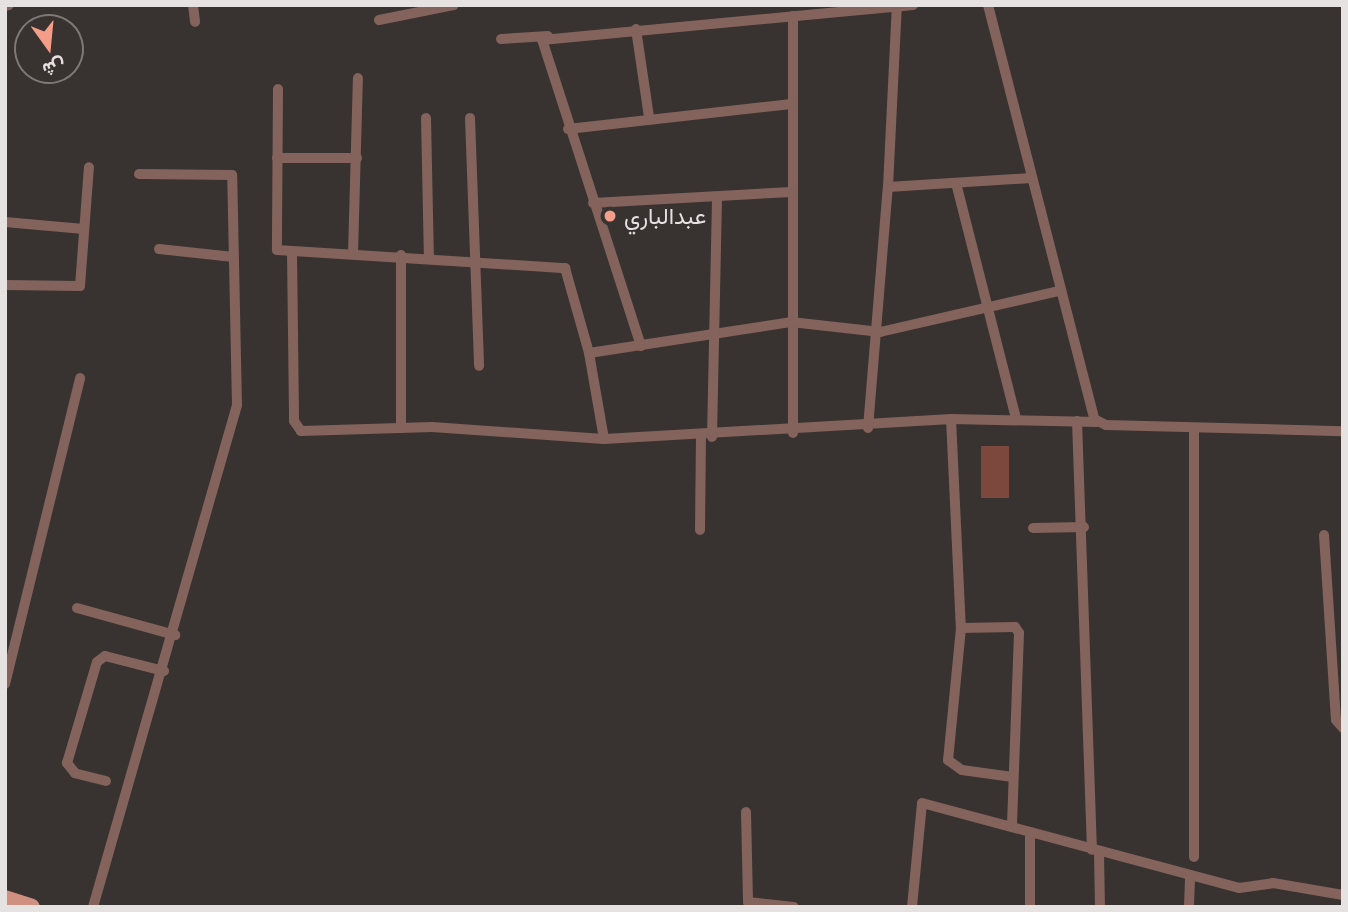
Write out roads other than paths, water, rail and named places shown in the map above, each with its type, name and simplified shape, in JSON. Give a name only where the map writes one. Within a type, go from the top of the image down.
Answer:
[{"type":"main road","points":[[5,898],[32,907]]},
{"type":"street","points":[[193,5],[195,22]]},
{"type":"street","points":[[379,20],[454,5]]},
{"type":"street","points":[[501,39],[913,5]]},
{"type":"street","points":[[988,5],[1059,291],[1097,422]]},
{"type":"street","points":[[868,428],[880,332],[897,6]]},
{"type":"street","points":[[793,16],[793,433]]},
{"type":"street","points":[[636,29],[649,117]]},
{"type":"street","points":[[549,36],[542,46],[641,346]]},
{"type":"street","points":[[353,254],[358,78]]},
{"type":"street","points":[[278,89],[275,247],[292,252],[401,255],[565,268],[589,353],[604,439]]},
{"type":"street","points":[[568,129],[649,117],[792,104]]},
{"type":"street","points":[[426,118],[429,257]]},
{"type":"street","points":[[470,118],[473,260],[479,366]]},
{"type":"street","points":[[277,158],[357,158]]},
{"type":"street","points":[[5,285],[80,286],[89,167]]},
{"type":"street","points":[[93,907],[175,635],[235,422],[232,175],[139,173]]},
{"type":"street","points":[[888,187],[1031,178]]},
{"type":"street","points":[[956,183],[983,307],[1016,418]]},
{"type":"street","points":[[593,203],[792,192]]},
{"type":"street","points":[[700,530],[715,335],[717,197]]},
{"type":"street","points":[[5,222],[84,229]]},
{"type":"street","points":[[159,249],[234,257]]},
{"type":"street","points":[[292,252],[297,428],[401,428],[604,439],[707,438],[868,428],[951,419],[1016,418],[1194,429],[1343,431]]},
{"type":"street","points":[[401,255],[401,428]]},
{"type":"street","points":[[589,353],[791,323],[880,332],[1059,291]]},
{"type":"street","points":[[5,684],[80,378]]},
{"type":"street","points":[[951,419],[961,628],[948,760],[962,770],[1013,776]]},
{"type":"street","points":[[1077,421],[1084,527],[1095,851],[1100,907]]},
{"type":"street","points":[[1194,429],[1194,857]]},
{"type":"street","points":[[1033,528],[1084,527]]},
{"type":"street","points":[[1324,536],[1336,720],[1343,728]]},
{"type":"street","points":[[77,608],[175,635]]},
{"type":"street","points":[[961,628],[1015,628],[1019,633],[1012,824]]},
{"type":"street","points":[[106,781],[75,773],[67,763],[97,662],[105,656],[164,671]]},
{"type":"street","points":[[912,907],[918,806],[1012,824],[1095,851],[1239,888],[1273,883],[1342,895],[1341,907]]},
{"type":"street","points":[[746,812],[748,902],[794,907]]},
{"type":"street","points":[[1030,832],[1030,907]]},
{"type":"street","points":[[1189,907],[1191,876]]},
{"type":"place","name":"عبدالباري","points":[[610,216]]}]
